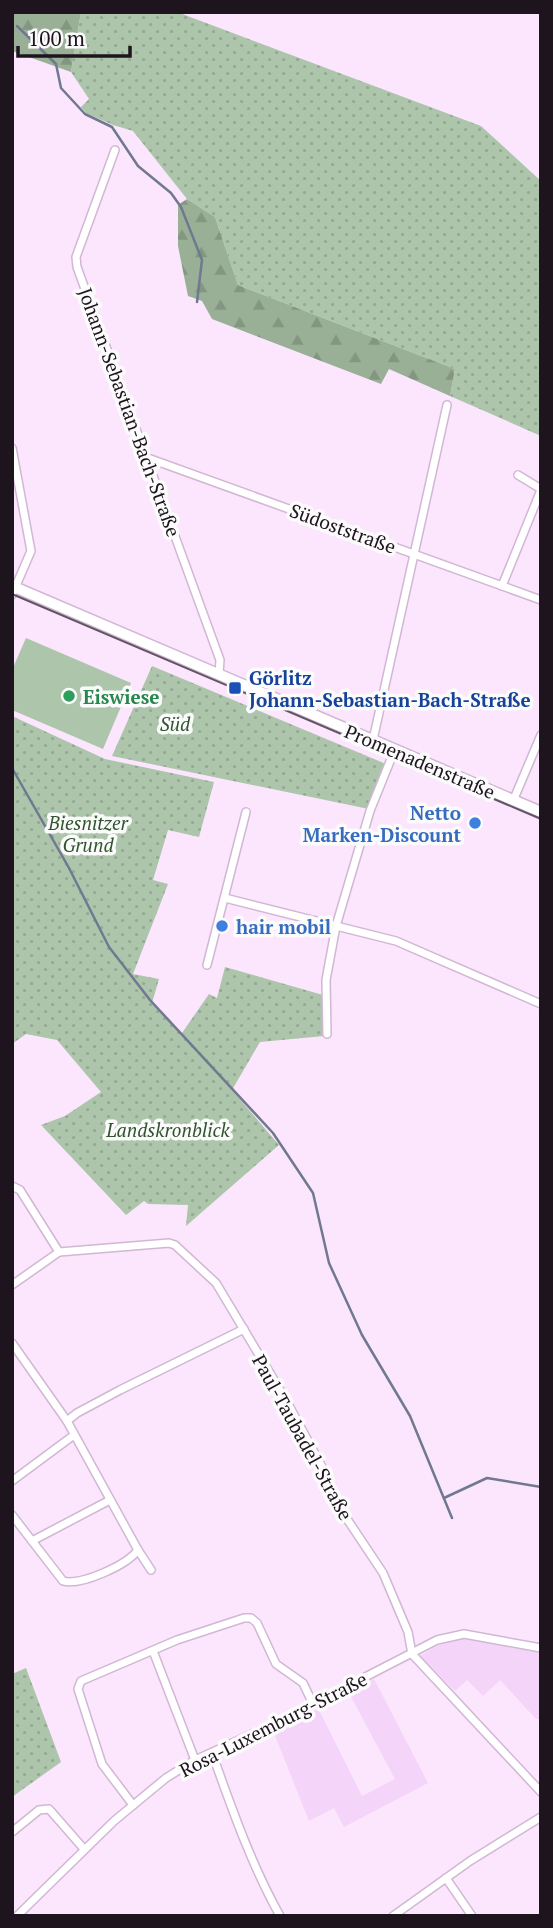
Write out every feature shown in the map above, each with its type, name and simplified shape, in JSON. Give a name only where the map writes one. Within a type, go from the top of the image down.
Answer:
[{"type":"main road","name":"Promenadenstraße","points":[[13,590],[68,610],[541,812]]},
{"type":"street","name":"Johann-Sebastian-Bach-Straße","points":[[115,150],[76,257],[145,457],[220,660],[219,674]]},
{"type":"street","points":[[373,740],[447,405]]},
{"type":"street","points":[[12,448],[31,551],[13,590]]},
{"type":"street","name":"Südoststraße","points":[[145,457],[541,600]]},
{"type":"street","points":[[502,586],[541,489],[518,475]]},
{"type":"street","points":[[513,801],[541,735]]},
{"type":"street","points":[[327,1034],[326,980],[336,926],[370,811],[395,749]]},
{"type":"street","points":[[207,965],[246,812]]},
{"type":"street","points":[[226,898],[396,942],[541,1004]]},
{"type":"street","points":[[12,1186],[20,1190],[59,1252],[12,1284]]},
{"type":"street","name":"Paul-Taubadel-Straße","points":[[59,1252],[157,1242],[175,1245],[216,1283],[301,1426],[335,1501],[383,1573],[408,1632],[412,1654],[541,1792]]},
{"type":"street","points":[[67,1421],[120,1390],[244,1329]]},
{"type":"street","points":[[12,1343],[67,1421],[151,1570]]},
{"type":"street","points":[[12,1481],[74,1435]]},
{"type":"street","points":[[32,1541],[110,1500]]},
{"type":"street","points":[[12,1515],[58,1577],[71,1583],[131,1559],[138,1550]]},
{"type":"street","points":[[133,1805],[102,1764],[78,1689],[81,1681],[219,1626],[251,1618],[257,1623],[276,1664],[303,1683],[313,1704]]},
{"type":"street","name":"Rosa-Luxemburg-Straße","points":[[17,1916],[133,1805],[166,1778],[195,1760],[313,1704],[437,1640],[464,1634],[541,1648]]},
{"type":"street","points":[[153,1651],[195,1760]]},
{"type":"street","points":[[212,1753],[255,1867],[280,1916]]},
{"type":"street","points":[[12,1832],[39,1810],[49,1809],[84,1849]]},
{"type":"street","points":[[393,1916],[446,1878],[541,1817]]},
{"type":"street","points":[[446,1878],[472,1916]]},
{"type":"shaded area","points":[[463,1638],[541,1652],[541,1719],[536,1719],[500,1680],[483,1696],[467,1680],[455,1691],[420,1656],[439,1645]]},
{"type":"shaded area","points":[[374,1679],[428,1783],[344,1827],[334,1808],[309,1821],[272,1728],[317,1706],[362,1796],[395,1779],[348,1691]]},
{"type":"green space","points":[[12,12],[81,12],[71,72],[12,51]]},
{"type":"green space","points":[[81,12],[177,12],[481,126],[541,181],[541,436],[450,396],[455,369],[238,285],[215,217],[187,199],[133,131],[86,113],[81,107],[89,99],[71,72]]},
{"type":"green space","points":[[187,199],[215,217],[238,285],[455,369],[450,396],[389,369],[381,384],[212,319],[202,301],[188,296],[178,246],[178,205]]},
{"type":"green space","name":"Eiswiese","points":[[26,638],[131,683],[103,749],[12,710],[12,670]]},
{"type":"green space","name":"Süd","points":[[152,666],[386,764],[369,809],[112,756]]},
{"type":"green space","points":[[12,716],[105,759],[214,782],[199,837],[168,830],[153,880],[168,884],[133,974],[159,979],[152,1003],[182,1033],[209,994],[217,998],[225,967],[323,995],[324,1036],[260,1042],[232,1090],[279,1145],[186,1226],[188,1205],[148,1204],[144,1201],[126,1215],[41,1125],[65,1116],[101,1092],[57,1040],[26,1034],[12,1044]]},
{"type":"green space","points":[[26,1668],[61,1762],[12,1797],[12,1674]]},
{"type":"waterway","points":[[17,26],[56,64],[61,88],[85,114],[112,127],[138,166],[171,193],[181,207],[202,260],[197,302]]},
{"type":"waterway","points":[[12,768],[69,868],[109,947],[150,1000],[273,1133],[313,1193],[329,1263],[362,1335],[410,1416],[452,1518]]},
{"type":"waterway","points":[[444,1498],[487,1478],[541,1487]]},
{"type":"tram line","points":[[12,594],[541,819]]},
{"type":"place","name":"Görlitz Johann-Sebastian-Bach-Straße","points":[[235,688]]},
{"type":"place","name":"Eiswiese","points":[[69,696]]},
{"type":"place","name":"Netto Marken-Discount","points":[[475,823]]},
{"type":"place","name":"hair mobil","points":[[222,926]]},
{"type":"park label","name":"Biesnitzer Grund","points":[[88,833]]},
{"type":"park label","name":"Landskronblick","points":[[168,1129]]}]
